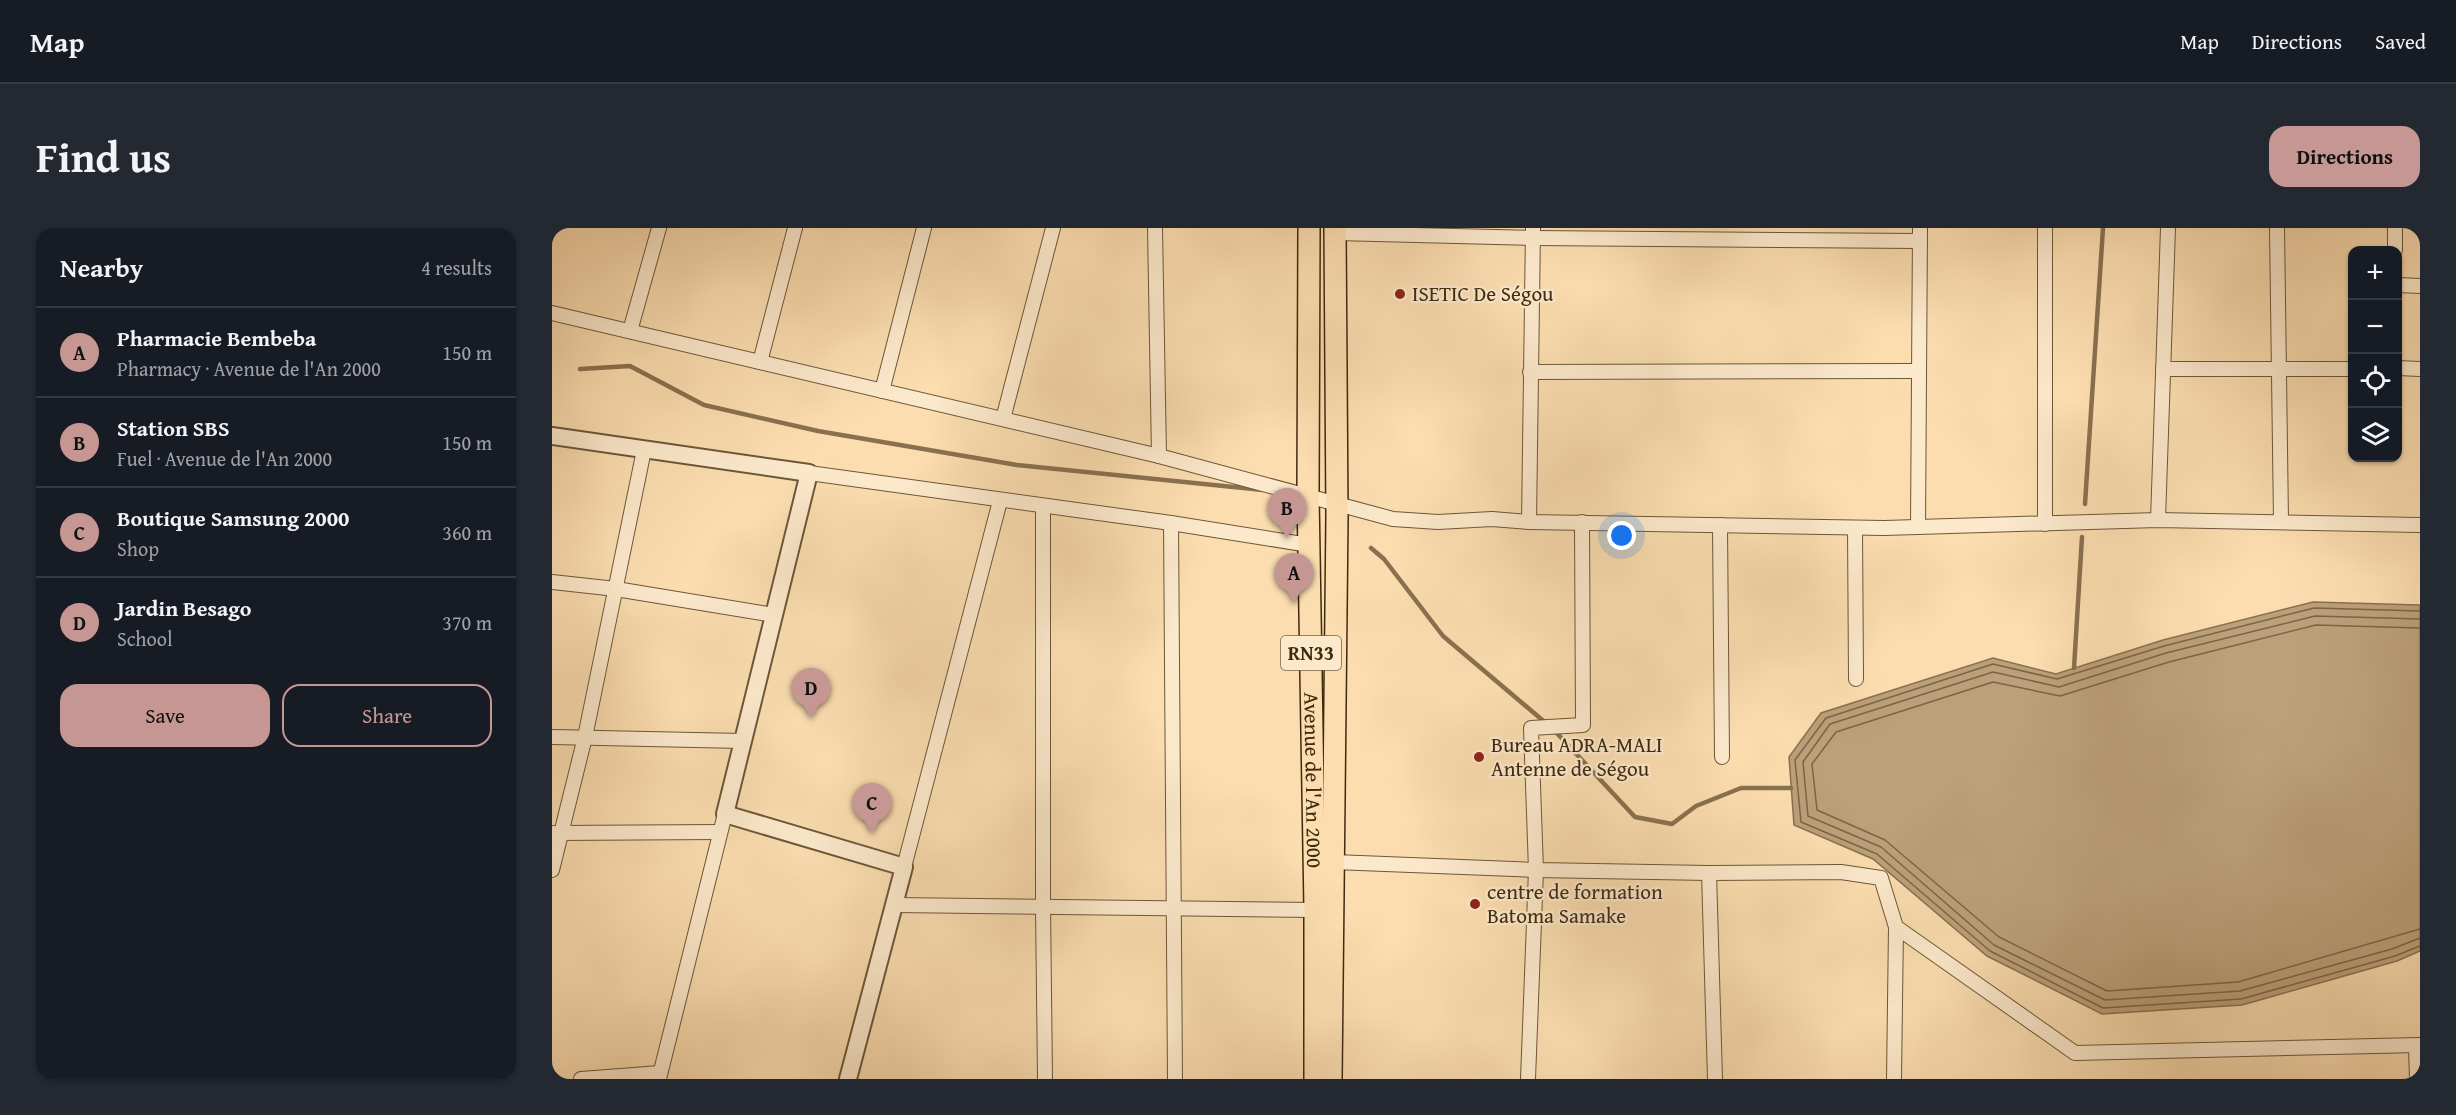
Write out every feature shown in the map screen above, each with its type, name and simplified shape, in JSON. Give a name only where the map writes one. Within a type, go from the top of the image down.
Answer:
[{"type":"main road","name":"Avenue de l'An 2000","points":[[1309,228],[1308,495],[1315,910],[1315,1079]]},
{"type":"main road","name":"Avenue de l'An 2000","points":[[1331,1079],[1336,503],[1335,231]]},
{"type":"street","points":[[630,331],[659,228]]},
{"type":"street","points":[[760,362],[795,228]]},
{"type":"street","points":[[882,391],[924,228]]},
{"type":"street","points":[[1003,419],[1053,228]]},
{"type":"street","points":[[1155,228],[1159,456]]},
{"type":"street","points":[[2044,524],[2045,228]]},
{"type":"street","points":[[2158,519],[2168,228]]},
{"type":"street","points":[[2277,228],[2281,521]]},
{"type":"street","points":[[2395,228],[2395,246]]},
{"type":"street","points":[[1335,231],[1920,234],[1918,527]]},
{"type":"street","points":[[1529,522],[1533,233]]},
{"type":"street","points":[[2402,285],[2420,286]]},
{"type":"street","points":[[552,313],[1159,456],[1393,519],[1438,522],[1492,519],[1529,522],[1855,528],[2158,519],[2420,525]]},
{"type":"street","points":[[2402,368],[2420,369]]},
{"type":"street","points":[[2163,369],[2348,369]]},
{"type":"street","points":[[1530,372],[1918,371]]},
{"type":"street","points":[[552,436],[1000,501],[1170,523],[1309,545]]},
{"type":"street","points":[[552,870],[556,833],[585,736],[644,450]]},
{"type":"street","points":[[581,1079],[660,1076],[809,473]]},
{"type":"street","points":[[848,1079],[1000,501]]},
{"type":"street","points":[[1043,506],[1045,1079]]},
{"type":"street","points":[[1528,1079],[1536,870],[1531,728],[1583,725],[1582,522]]},
{"type":"street","points":[[1170,523],[1175,1079]]},
{"type":"street","points":[[1720,525],[1722,757]]},
{"type":"street","points":[[1855,528],[1856,679]]},
{"type":"street","points":[[552,582],[616,589],[774,615]]},
{"type":"street","points":[[552,737],[743,741]]},
{"type":"street","points":[[724,814],[904,867]]},
{"type":"street","points":[[556,833],[720,832]]},
{"type":"street","points":[[1334,862],[1536,870],[1709,873],[1841,872],[1881,878],[1896,927],[1894,1079]]},
{"type":"street","points":[[1709,873],[1715,1079]]},
{"type":"street","points":[[894,905],[1315,910]]},
{"type":"street","points":[[1896,927],[2075,1053],[2418,1046],[2417,1079]]},
{"type":"water","points":[[2313,602],[2420,605],[2420,951],[2397,961],[2242,1005],[2102,1014],[1987,956],[1873,859],[1794,825],[1789,757],[1821,713],[1993,658],[2056,674],[2163,640]]},
{"type":"waterway","points":[[2085,504],[2103,228]]},
{"type":"waterway","points":[[580,369],[630,366],[704,405],[818,431],[1017,465],[1263,490]]},
{"type":"waterway","points":[[2074,668],[2082,537]]},
{"type":"waterway","points":[[1371,548],[1384,559],[1443,636],[1547,724]]},
{"type":"waterway","points":[[1554,730],[1635,817],[1672,824],[1696,806],[1741,788],[1791,788]]},
{"type":"place","name":"ISETIC De Ségou","points":[[1400,294]]},
{"type":"place","name":"Station SBS","points":[[1287,538]]},
{"type":"place","name":"Pharmacie Bembeba","points":[[1294,603]]},
{"type":"place","name":"Jardin Besago","points":[[811,718]]},
{"type":"place","name":"Bureau ADRA-MALI Antenne de Ségou","points":[[1479,757]]},
{"type":"place","name":"Boutique Samsung 2000","points":[[872,833]]},
{"type":"place","name":"centre de formation Batoma Samake","points":[[1475,904]]}]
